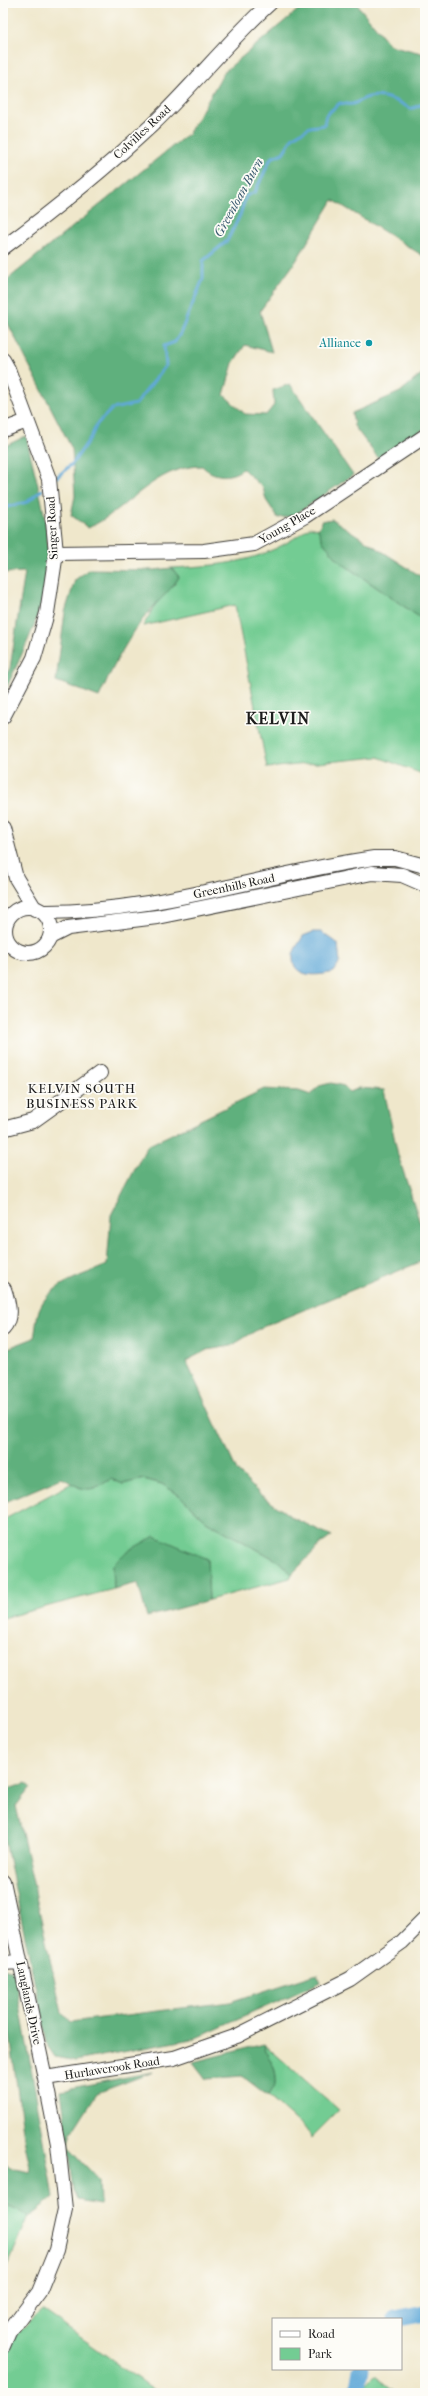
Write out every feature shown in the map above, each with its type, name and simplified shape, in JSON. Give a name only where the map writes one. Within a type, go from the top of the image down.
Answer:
[{"type":"street","name":"Colvilles Road","points":[[3,248],[59,206],[152,124],[237,33],[270,3]]},
{"type":"street","name":"Singer Road","points":[[3,360],[8,369],[49,479],[56,553],[47,613],[34,658],[4,713]]},
{"type":"street","points":[[3,430],[27,420]]},
{"type":"street","name":"Young Place","points":[[56,553],[204,551],[254,544],[305,516],[425,436]]},
{"type":"street","points":[[3,828],[16,878],[38,910],[50,923],[50,937],[39,951],[27,953],[9,950],[7,923],[16,878]]},
{"type":"street","name":"Greenhills Road","points":[[38,910],[82,912],[151,904],[374,858],[395,858],[425,866]]},
{"type":"street","name":"Greenhills Road","points":[[50,937],[68,928],[157,918],[372,873],[402,875],[425,885]]},
{"type":"street","points":[[7,923],[23,908],[38,910]]},
{"type":"street","points":[[3,1129],[33,1121],[100,1073]]},
{"type":"street","points":[[3,1328],[8,1322],[4,1289]]},
{"type":"street","name":"Langlands Drive","points":[[3,1881],[45,2078]]},
{"type":"street","name":"Hurlawcrook Road","points":[[45,2078],[174,2058],[237,2036],[350,1979],[402,1942],[425,1919]]},
{"type":"street","points":[[3,1963],[20,1962]]},
{"type":"street","points":[[3,2346],[9,2332],[39,2292],[56,2250],[63,2224],[65,2209],[58,2144],[45,2078]]},
{"type":"green space","points":[[306,3],[356,3],[390,45],[425,54],[425,257],[333,200],[296,261],[260,311],[272,352],[245,345],[233,363],[224,395],[245,414],[266,415],[274,405],[273,390],[290,384],[353,475],[293,516],[278,518],[266,500],[263,488],[243,469],[232,474],[221,475],[211,473],[202,466],[185,468],[170,473],[155,481],[116,511],[88,528],[71,515],[75,496],[72,449],[3,314],[3,283],[189,133],[224,72]]},
{"type":"green space","points":[[425,371],[425,428],[388,455],[378,458],[354,426],[352,413],[400,392]]},
{"type":"green space","points":[[26,436],[46,524],[48,541],[47,577],[35,623],[3,696],[3,680],[10,668],[25,572],[3,573],[3,447]]},
{"type":"green space","points":[[332,519],[425,579],[425,621],[340,562],[323,542],[318,529],[322,521]]},
{"type":"green space","points":[[310,527],[318,529],[323,542],[340,562],[425,621],[425,775],[378,757],[267,768],[235,605],[143,626],[158,600],[174,585],[179,577],[172,568],[245,560],[277,548]]},
{"type":"green space","points":[[172,568],[179,577],[147,614],[130,637],[99,697],[56,681],[65,612],[75,580],[89,569],[154,570]]},
{"type":"green space","points":[[331,1083],[344,1086],[350,1092],[359,1088],[384,1090],[398,1155],[420,1223],[425,1223],[425,1260],[260,1328],[231,1346],[207,1350],[186,1361],[237,1471],[261,1495],[293,1518],[332,1536],[321,1544],[292,1574],[278,1561],[206,1521],[179,1495],[162,1484],[144,1479],[123,1484],[111,1479],[97,1487],[86,1489],[76,1486],[62,1478],[3,1503],[3,1350],[34,1338],[39,1310],[50,1293],[78,1277],[107,1265],[111,1215],[147,1146],[264,1089],[299,1091],[311,1095],[319,1086]]},
{"type":"green space","points":[[111,1479],[123,1484],[144,1479],[162,1484],[179,1495],[206,1521],[278,1561],[292,1574],[290,1578],[209,1600],[207,1559],[113,1565],[114,1589],[3,1618],[3,1520],[72,1483],[80,1488]]},
{"type":"green space","points":[[155,1536],[207,1559],[209,1600],[147,1617],[138,1583],[114,1589],[113,1565],[126,1552]]},
{"type":"green space","points":[[26,1783],[31,1787],[16,1806],[62,2013],[70,2022],[230,2002],[317,1974],[321,1982],[197,2038],[75,2061],[55,2057],[48,2047],[3,1831],[3,1791]]},
{"type":"green space","points":[[3,1912],[8,1936],[3,1950]]},
{"type":"green space","points":[[3,1968],[14,1971],[54,2197],[29,2216],[3,2204],[3,2161],[10,2168],[31,2172],[24,2138],[3,1984]]},
{"type":"green space","points":[[264,2044],[339,2110],[311,2138],[309,2133],[268,2096],[273,2088],[276,2075]]},
{"type":"green space","points":[[264,2044],[276,2075],[273,2088],[268,2096],[242,2076],[206,2079],[193,2062]]},
{"type":"green space","points":[[153,2072],[97,2093],[72,2132],[68,2146],[61,2090]]},
{"type":"green space","points":[[68,2147],[99,2180],[100,2204],[78,2200],[74,2191]]},
{"type":"green space","points":[[3,2204],[29,2216],[3,2276]]},
{"type":"green space","points":[[42,2310],[159,2393],[3,2393],[3,2365],[12,2338]]},
{"type":"green space","points":[[375,2376],[396,2393],[358,2393]]},
{"type":"water","points":[[313,932],[321,932],[338,944],[340,962],[333,972],[314,975],[307,974],[297,969],[294,963],[294,951],[303,936]]},
{"type":"waterway","name":"Greenloan Burn","points":[[57,477],[73,463],[92,435],[97,424],[112,409],[136,404],[166,365],[164,346],[175,342],[180,334],[203,279],[203,261],[227,241],[240,215],[246,196],[255,192],[271,158],[283,153],[293,137],[310,127],[324,125],[326,115],[340,103],[354,104],[365,98],[374,96],[391,99],[411,109],[425,103]]},
{"type":"waterway","name":"Greenloan Burn","points":[[3,508],[27,502],[42,490]]},
{"type":"waterway","points":[[400,2318],[425,2313]]},
{"type":"waterway","points":[[357,2393],[361,2370]]},
{"type":"place","name":"Alliance","points":[[369,343]]},
{"type":"district","name":"KELVIN","points":[[278,718]]},
{"type":"district","name":"KELVIN SOUTH BUSINESS PARK","points":[[82,1096]]}]
